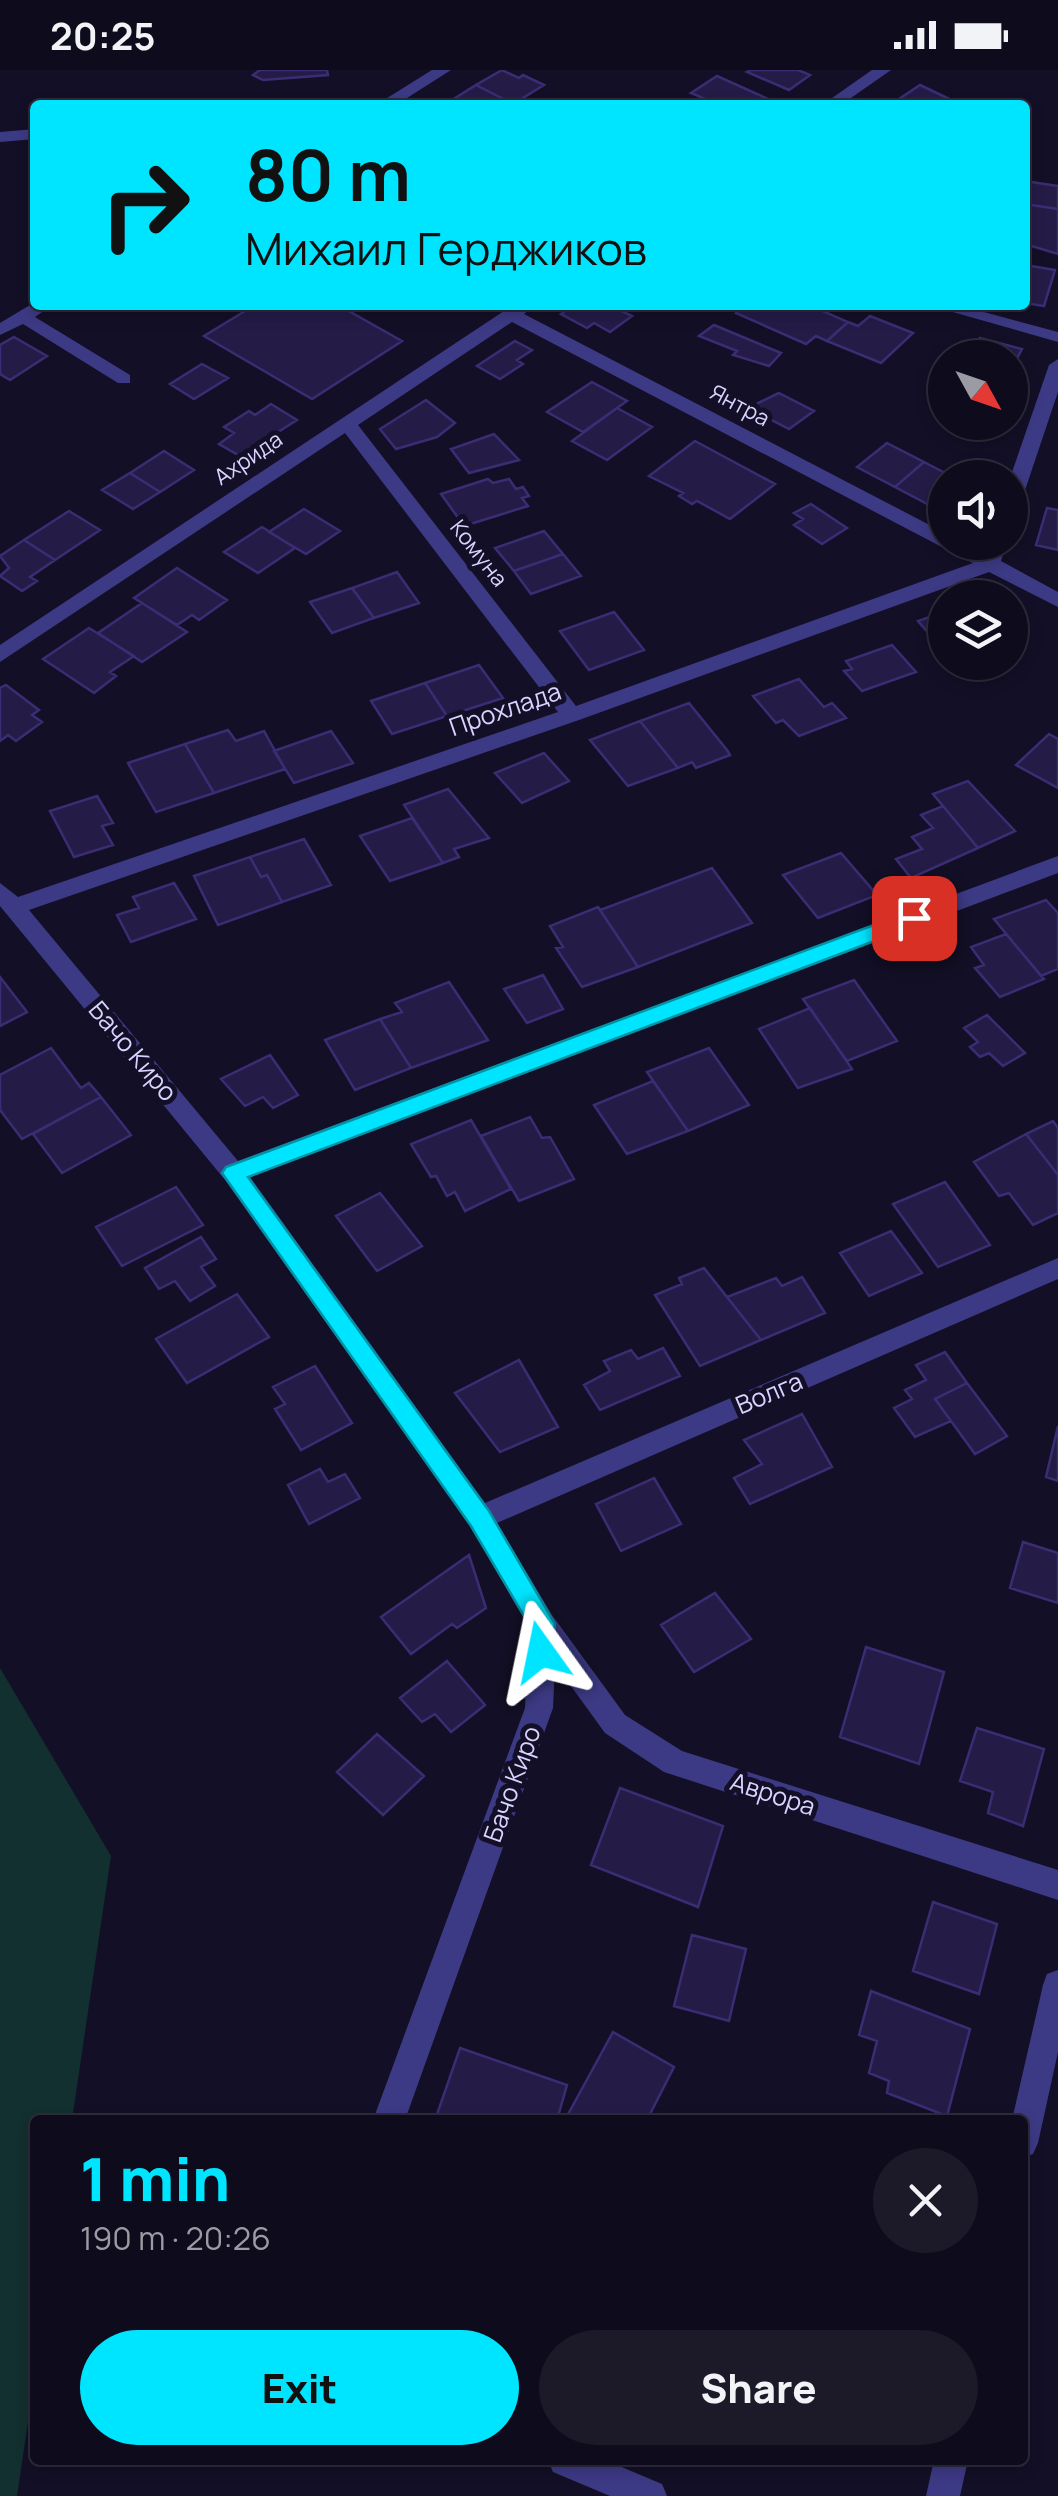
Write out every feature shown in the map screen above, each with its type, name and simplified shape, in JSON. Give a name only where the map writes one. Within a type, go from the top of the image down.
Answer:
[{"type":"street","points":[[395,100],[443,70]]},
{"type":"street","points":[[838,100],[883,70]]},
{"type":"street","points":[[0,136],[30,134]]},
{"type":"street","points":[[0,330],[34,310]]},
{"type":"street","name":"Ахрида","points":[[0,655],[516,310]]},
{"type":"street","name":"Янтра","points":[[520,310],[928,532]]},
{"type":"street","points":[[957,310],[1058,337]]},
{"type":"street","points":[[22,317],[124,379]]},
{"type":"street","points":[[1026,460],[1058,366]]},
{"type":"street","name":"Комуна","points":[[346,422],[572,715]]},
{"type":"street","name":"Янтра","points":[[982,560],[1058,600]]},
{"type":"street","points":[[990,564],[991,560]]},
{"type":"street","name":"Прохлада","points":[[7,899],[572,715],[990,564]]},
{"type":"street","points":[[234,1173],[1058,864]]},
{"type":"street","name":"Бачо Киро","points":[[7,899],[234,1173],[480,1518],[542,1624],[539,1708],[391,2115]]},
{"type":"street","name":"Волга","points":[[480,1518],[1058,1268]]},
{"type":"street","name":"Аврора","points":[[542,1624],[615,1724],[674,1762],[1058,1885]]},
{"type":"street","points":[[1028,2117],[1058,1985]]},
{"type":"street","points":[[577,2465],[650,2496]]},
{"type":"street","points":[[943,2496],[950,2465]]},
{"type":"green space","points":[[0,1668],[111,1856],[73,2115],[30,2115],[30,2409],[17,2496],[0,2496]]},
{"type":"building","points":[[260,70],[327,70],[328,75],[263,80],[253,75]]},
{"type":"building","points":[[502,70],[544,85],[520,100],[505,100],[476,85]]},
{"type":"building","points":[[798,70],[810,75],[789,90],[747,72]]},
{"type":"building","points":[[717,76],[768,99],[707,100],[691,93]]},
{"type":"building","points":[[476,85],[505,100],[452,100]]},
{"type":"building","points":[[920,85],[952,100],[898,100]]},
{"type":"building","points":[[1030,182],[1058,186],[1058,209],[1030,205]]},
{"type":"building","points":[[1030,205],[1058,209],[1058,254],[1030,246]]},
{"type":"building","points":[[1030,266],[1055,270],[1044,306],[1030,304]]},
{"type":"building","points":[[247,310],[347,310],[402,341],[312,399],[204,336]]},
{"type":"building","points":[[567,310],[619,310],[632,316],[610,332],[594,323],[587,328],[561,314]]},
{"type":"building","points":[[820,310],[848,322],[827,341],[816,336],[806,344],[736,313]]},
{"type":"building","points":[[870,316],[913,333],[881,363],[827,341],[848,322],[858,326]]},
{"type":"building","points":[[714,325],[781,353],[769,366],[733,355],[737,351],[699,336]]},
{"type":"building","points":[[14,337],[47,356],[10,380],[0,374],[0,345]]},
{"type":"building","points":[[515,341],[532,350],[517,360],[523,364],[500,379],[477,366]]},
{"type":"building","points":[[202,364],[228,378],[194,399],[170,384]]},
{"type":"building","points":[[592,382],[627,401],[583,432],[547,412]]},
{"type":"building","points":[[779,393],[814,411],[789,429],[748,408]]},
{"type":"building","points":[[426,400],[455,423],[437,437],[396,449],[380,429]]},
{"type":"building","points":[[271,404],[297,420],[240,456],[219,444],[234,433],[224,427],[249,411],[255,415]]},
{"type":"building","points":[[617,408],[652,427],[607,460],[572,441]]},
{"type":"building","points":[[494,434],[519,460],[469,473],[451,449]]},
{"type":"building","points":[[695,441],[775,484],[730,519],[697,501],[692,504],[679,496],[683,493],[649,476]]},
{"type":"building","points":[[887,443],[924,462],[895,487],[857,467]]},
{"type":"building","points":[[164,451],[194,470],[160,492],[130,473]]},
{"type":"building","points":[[924,462],[928,464],[928,504],[895,487]]},
{"type":"building","points":[[130,473],[160,492],[133,509],[102,490]]},
{"type":"building","points":[[488,479],[493,483],[509,479],[516,489],[523,487],[529,496],[522,498],[528,506],[464,526],[441,494]]},
{"type":"building","points":[[811,504],[847,528],[822,544],[794,525],[803,519],[794,513]]},
{"type":"building","points":[[1047,508],[1058,510],[1058,550],[1036,545]]},
{"type":"building","points":[[304,509],[340,531],[306,554],[269,532]]},
{"type":"building","points":[[69,511],[100,530],[55,560],[24,540]]},
{"type":"building","points":[[262,527],[295,548],[258,573],[224,552]]},
{"type":"building","points":[[544,531],[563,554],[514,571],[495,548]]},
{"type":"building","points":[[24,540],[55,560],[30,577],[37,581],[22,591],[0,576],[9,568],[0,556]]},
{"type":"building","points":[[563,554],[581,576],[531,594],[514,571]]},
{"type":"building","points":[[177,568],[227,600],[199,620],[192,615],[177,625],[134,598]]},
{"type":"building","points":[[397,572],[419,603],[374,618],[352,588]]},
{"type":"building","points":[[352,588],[374,618],[332,633],[310,602]]},
{"type":"building","points":[[142,603],[187,632],[142,662],[98,633]]},
{"type":"building","points":[[614,612],[644,650],[589,670],[560,631]]},
{"type":"building","points":[[928,618],[928,632],[918,621]]},
{"type":"building","points":[[89,628],[134,656],[110,672],[116,676],[94,693],[43,659]]},
{"type":"building","points":[[892,645],[916,672],[862,691],[844,671],[852,669],[846,661]]},
{"type":"building","points":[[479,665],[503,698],[447,716],[425,683]]},
{"type":"building","points":[[799,679],[824,707],[832,703],[846,718],[799,736],[783,720],[776,723],[753,696]]},
{"type":"building","points":[[425,683],[447,716],[392,734],[371,701]]},
{"type":"building","points":[[6,685],[39,710],[32,715],[42,722],[16,741],[8,735],[0,741],[0,688]]},
{"type":"building","points":[[689,703],[730,755],[696,768],[692,762],[678,768],[640,721]]},
{"type":"building","points":[[640,721],[678,768],[628,786],[590,740]]},
{"type":"building","points":[[228,730],[236,741],[264,731],[285,769],[214,793],[185,744]]},
{"type":"building","points":[[331,731],[353,763],[294,783],[274,751]]},
{"type":"building","points":[[1049,734],[1058,739],[1058,788],[1016,765]]},
{"type":"building","points":[[185,744],[214,793],[156,812],[128,763]]},
{"type":"building","points":[[544,753],[569,781],[522,803],[495,773]]},
{"type":"building","points":[[968,781],[1015,831],[978,848],[933,794]]},
{"type":"building","points":[[448,789],[489,838],[454,849],[459,857],[443,863],[404,805]]},
{"type":"building","points":[[97,796],[113,823],[102,826],[113,845],[74,857],[50,811]]},
{"type":"building","points":[[943,806],[978,848],[911,878],[896,859],[922,849],[912,837],[933,828],[921,815]]},
{"type":"building","points":[[412,818],[443,863],[390,881],[360,836]]},
{"type":"building","points":[[304,839],[331,885],[282,902],[267,875],[261,877],[250,857]]},
{"type":"building","points":[[841,853],[877,895],[818,918],[783,875]]},
{"type":"building","points":[[250,857],[261,877],[267,875],[282,902],[218,925],[194,876]]},
{"type":"building","points":[[712,868],[752,923],[638,967],[600,910]]},
{"type":"building","points":[[174,883],[196,919],[131,942],[117,915],[139,908],[133,897]]},
{"type":"building","points":[[1046,900],[1058,913],[1058,969],[1041,976],[994,919]]},
{"type":"building","points":[[598,907],[638,967],[582,987],[556,948],[563,947],[550,926]]},
{"type":"building","points":[[1006,934],[1044,979],[1000,997],[975,968],[984,965],[971,947]]},
{"type":"building","points":[[543,975],[563,1009],[527,1023],[504,989]]},
{"type":"building","points":[[0,977],[27,1012],[0,1026]]},
{"type":"building","points":[[854,980],[897,1041],[847,1061],[803,999]]},
{"type":"building","points":[[449,982],[488,1040],[411,1068],[380,1019],[402,1012],[395,1003]]},
{"type":"building","points":[[810,1008],[852,1069],[798,1088],[759,1029]]},
{"type":"building","points":[[987,1015],[1025,1053],[1003,1066],[989,1053],[980,1057],[970,1047],[978,1042],[964,1028]]},
{"type":"building","points":[[380,1019],[411,1068],[355,1090],[325,1040]]},
{"type":"building","points":[[51,1048],[81,1088],[89,1083],[101,1097],[22,1139],[0,1110],[0,1075]]},
{"type":"building","points":[[709,1048],[749,1105],[688,1131],[647,1072]]},
{"type":"building","points":[[270,1055],[298,1095],[273,1108],[263,1097],[245,1106],[221,1079]]},
{"type":"building","points":[[653,1081],[688,1131],[627,1154],[594,1105]]},
{"type":"building","points":[[101,1097],[131,1135],[62,1173],[33,1134]]},
{"type":"building","points":[[530,1117],[542,1138],[550,1137],[574,1179],[519,1201],[481,1136]]},
{"type":"building","points":[[471,1120],[511,1189],[465,1211],[455,1192],[447,1196],[436,1176],[431,1177],[411,1144]]},
{"type":"building","points":[[1053,1121],[1058,1128],[1058,1175],[1026,1134]]},
{"type":"building","points":[[1026,1134],[1058,1175],[1058,1213],[1033,1225],[1009,1193],[999,1196],[974,1162]]},
{"type":"building","points":[[945,1182],[990,1245],[938,1267],[893,1204]]},
{"type":"building","points":[[176,1187],[203,1225],[122,1266],[96,1227]]},
{"type":"building","points":[[380,1193],[422,1246],[377,1271],[336,1216]]},
{"type":"building","points":[[891,1231],[922,1273],[869,1296],[840,1253]]},
{"type":"building","points":[[201,1237],[216,1259],[201,1267],[215,1286],[190,1301],[175,1281],[159,1289],[145,1268]]},
{"type":"building","points":[[704,1268],[761,1340],[700,1366],[655,1295],[682,1284],[679,1278]]},
{"type":"building","points":[[802,1277],[825,1313],[761,1340],[727,1297],[776,1278],[782,1286]]},
{"type":"building","points":[[237,1294],[269,1337],[187,1383],[156,1339]]},
{"type":"building","points":[[663,1348],[680,1376],[600,1410],[584,1385],[610,1371],[604,1361],[631,1350],[638,1359]]},
{"type":"building","points":[[945,1352],[967,1383],[935,1399],[951,1421],[915,1437],[894,1408],[912,1399],[905,1390],[926,1380],[916,1365]]},
{"type":"building","points":[[519,1360],[558,1427],[500,1452],[455,1393]]},
{"type":"building","points":[[315,1366],[352,1423],[301,1450],[275,1409],[285,1404],[273,1387]]},
{"type":"building","points":[[967,1383],[1007,1436],[975,1454],[935,1399]]},
{"type":"building","points":[[802,1414],[832,1467],[750,1504],[734,1478],[762,1464],[744,1440]]},
{"type":"building","points":[[1058,1426],[1058,1481],[1046,1477]]},
{"type":"building","points":[[320,1469],[328,1482],[345,1474],[360,1498],[309,1524],[288,1485]]},
{"type":"building","points":[[654,1478],[681,1524],[621,1551],[596,1504]]},
{"type":"building","points":[[1023,1542],[1058,1553],[1058,1603],[1010,1588]]},
{"type":"building","points":[[469,1555],[486,1608],[457,1628],[452,1624],[411,1654],[381,1617]]},
{"type":"building","points":[[715,1593],[751,1639],[694,1672],[661,1625]]},
{"type":"building","points":[[866,1647],[944,1672],[919,1764],[840,1737]]},
{"type":"building","points":[[447,1661],[485,1705],[451,1732],[435,1714],[422,1722],[400,1698]]},
{"type":"building","points":[[977,1728],[1044,1749],[1023,1826],[988,1813],[993,1792],[960,1781]]},
{"type":"building","points":[[377,1734],[424,1776],[383,1815],[337,1772]]},
{"type":"building","points":[[620,1788],[723,1826],[698,1907],[591,1865]]},
{"type":"building","points":[[933,1902],[997,1924],[979,1994],[913,1971]]},
{"type":"building","points":[[692,1935],[746,1949],[729,2021],[674,2006]]},
{"type":"building","points":[[871,1991],[970,2029],[947,2115],[887,2093],[889,2081],[869,2073],[877,2041],[859,2035]]},
{"type":"building","points":[[613,2032],[674,2067],[650,2115],[568,2115]]},
{"type":"building","points":[[460,2048],[567,2085],[558,2115],[437,2115]]},
{"type":"route","points":[[541,1652],[542,1624],[480,1518],[234,1173],[914,918]]}]
